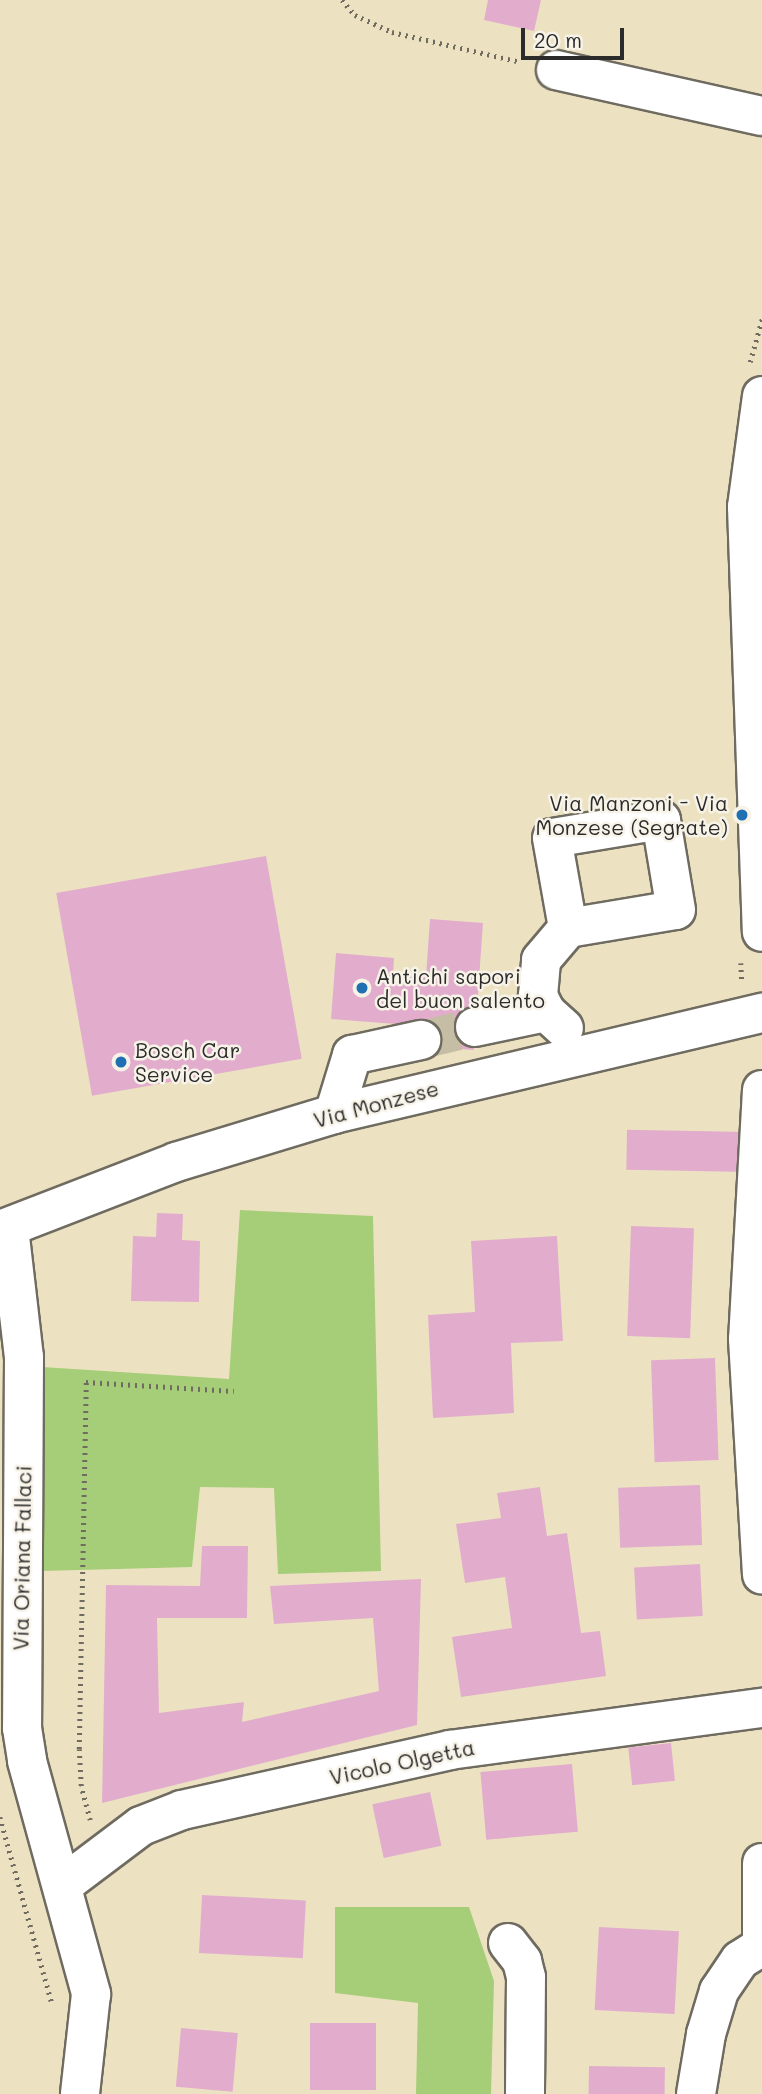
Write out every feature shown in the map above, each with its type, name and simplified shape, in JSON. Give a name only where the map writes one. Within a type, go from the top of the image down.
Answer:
[{"type":"street","points":[[556,70],[762,116]]},
{"type":"street","points":[[762,396],[755,507],[762,932]]},
{"type":"street","points":[[568,928],[541,960],[538,996],[546,1012],[588,1051]]},
{"type":"street","points":[[475,1027],[546,1012]]},
{"type":"street","name":"Via Monzese","points":[[4,1228],[176,1162],[334,1114],[588,1051],[762,1013]]},
{"type":"street","points":[[334,1114],[352,1055],[421,1040]]},
{"type":"street","points":[[762,1090],[748,1339],[757,1424],[762,1575]]},
{"type":"street","name":"Via Oriana Fallaci","points":[[4,1228],[24,1357],[22,1728],[26,1761],[64,1884],[91,1994],[80,2094]]},
{"type":"street","name":"Vicolo Olgetta","points":[[64,1884],[141,1826],[182,1811],[450,1750],[762,1708]]},
{"type":"street","points":[[762,1863],[762,1939]]},
{"type":"street","points":[[508,1943],[522,1961],[526,1977],[525,2094]]},
{"type":"street","points":[[696,2094],[719,1991],[740,1960],[762,1946]]},
{"type":"path","points":[[342,0],[355,15],[400,35],[556,70]]},
{"type":"path","points":[[92,1824],[81,1786],[79,1749],[86,1382],[234,1391]]},
{"type":"path","points":[[0,1817],[7,1843]]},
{"type":"green space","points":[[240,1210],[373,1216],[381,1571],[278,1574],[274,1488],[200,1487],[192,1567],[41,1571],[42,1367],[229,1379]]},
{"type":"green space","points":[[335,1907],[469,1907],[494,1981],[491,2094],[416,2094],[418,2003],[335,1993]]},
{"type":"building","points":[[488,0],[541,0],[534,31],[484,20]]},
{"type":"building","points":[[266,856],[302,1059],[92,1096],[56,893]]},
{"type":"building","points":[[430,919],[483,923],[474,1050],[421,1046],[422,1026],[331,1019],[336,953],[394,958],[393,974],[426,977]]},
{"type":"building","points":[[627,1130],[749,1132],[748,1172],[626,1170]]},
{"type":"building","points":[[157,1213],[183,1214],[182,1240],[200,1241],[199,1302],[131,1301],[133,1236],[156,1237]]},
{"type":"building","points":[[631,1226],[694,1228],[690,1338],[627,1336]]},
{"type":"building","points":[[557,1236],[563,1341],[511,1343],[514,1413],[433,1418],[428,1315],[475,1312],[471,1241]]},
{"type":"building","points":[[715,1358],[719,1460],[655,1462],[651,1360]]},
{"type":"building","points":[[700,1485],[702,1545],[620,1548],[618,1488]]},
{"type":"building","points":[[540,1487],[547,1536],[567,1533],[581,1633],[600,1631],[606,1676],[461,1697],[452,1637],[512,1628],[505,1577],[465,1583],[456,1524],[501,1518],[497,1493]]},
{"type":"building","points":[[202,1546],[248,1546],[247,1618],[157,1618],[159,1713],[244,1702],[242,1722],[379,1691],[373,1618],[274,1624],[270,1586],[421,1579],[417,1725],[102,1803],[106,1585],[200,1586]]},
{"type":"building","points":[[700,1564],[703,1616],[637,1619],[634,1567]]},
{"type":"building","points":[[671,1743],[675,1781],[632,1785],[628,1747]]},
{"type":"building","points":[[572,1764],[578,1832],[486,1840],[480,1772]]},
{"type":"building","points":[[430,1792],[441,1846],[384,1858],[372,1804]]},
{"type":"building","points":[[202,1895],[306,1900],[303,1958],[199,1953]]},
{"type":"building","points":[[599,1927],[679,1931],[675,2014],[595,2010]]},
{"type":"building","points":[[310,2023],[376,2023],[376,2090],[310,2090]]},
{"type":"building","points":[[181,2028],[238,2033],[233,2092],[176,2087]]},
{"type":"building","points":[[589,2066],[665,2067],[665,2094],[589,2094]]},
{"type":"tunnel","points":[[421,1040],[475,1027]]},
{"type":"place","name":"Via Manzoni - Via Monzese (Segrate)","points":[[742,815]]},
{"type":"place","name":"Antichi sapori del buon salento","points":[[362,988]]},
{"type":"place","name":"Bosch Car Service","points":[[121,1062]]}]
